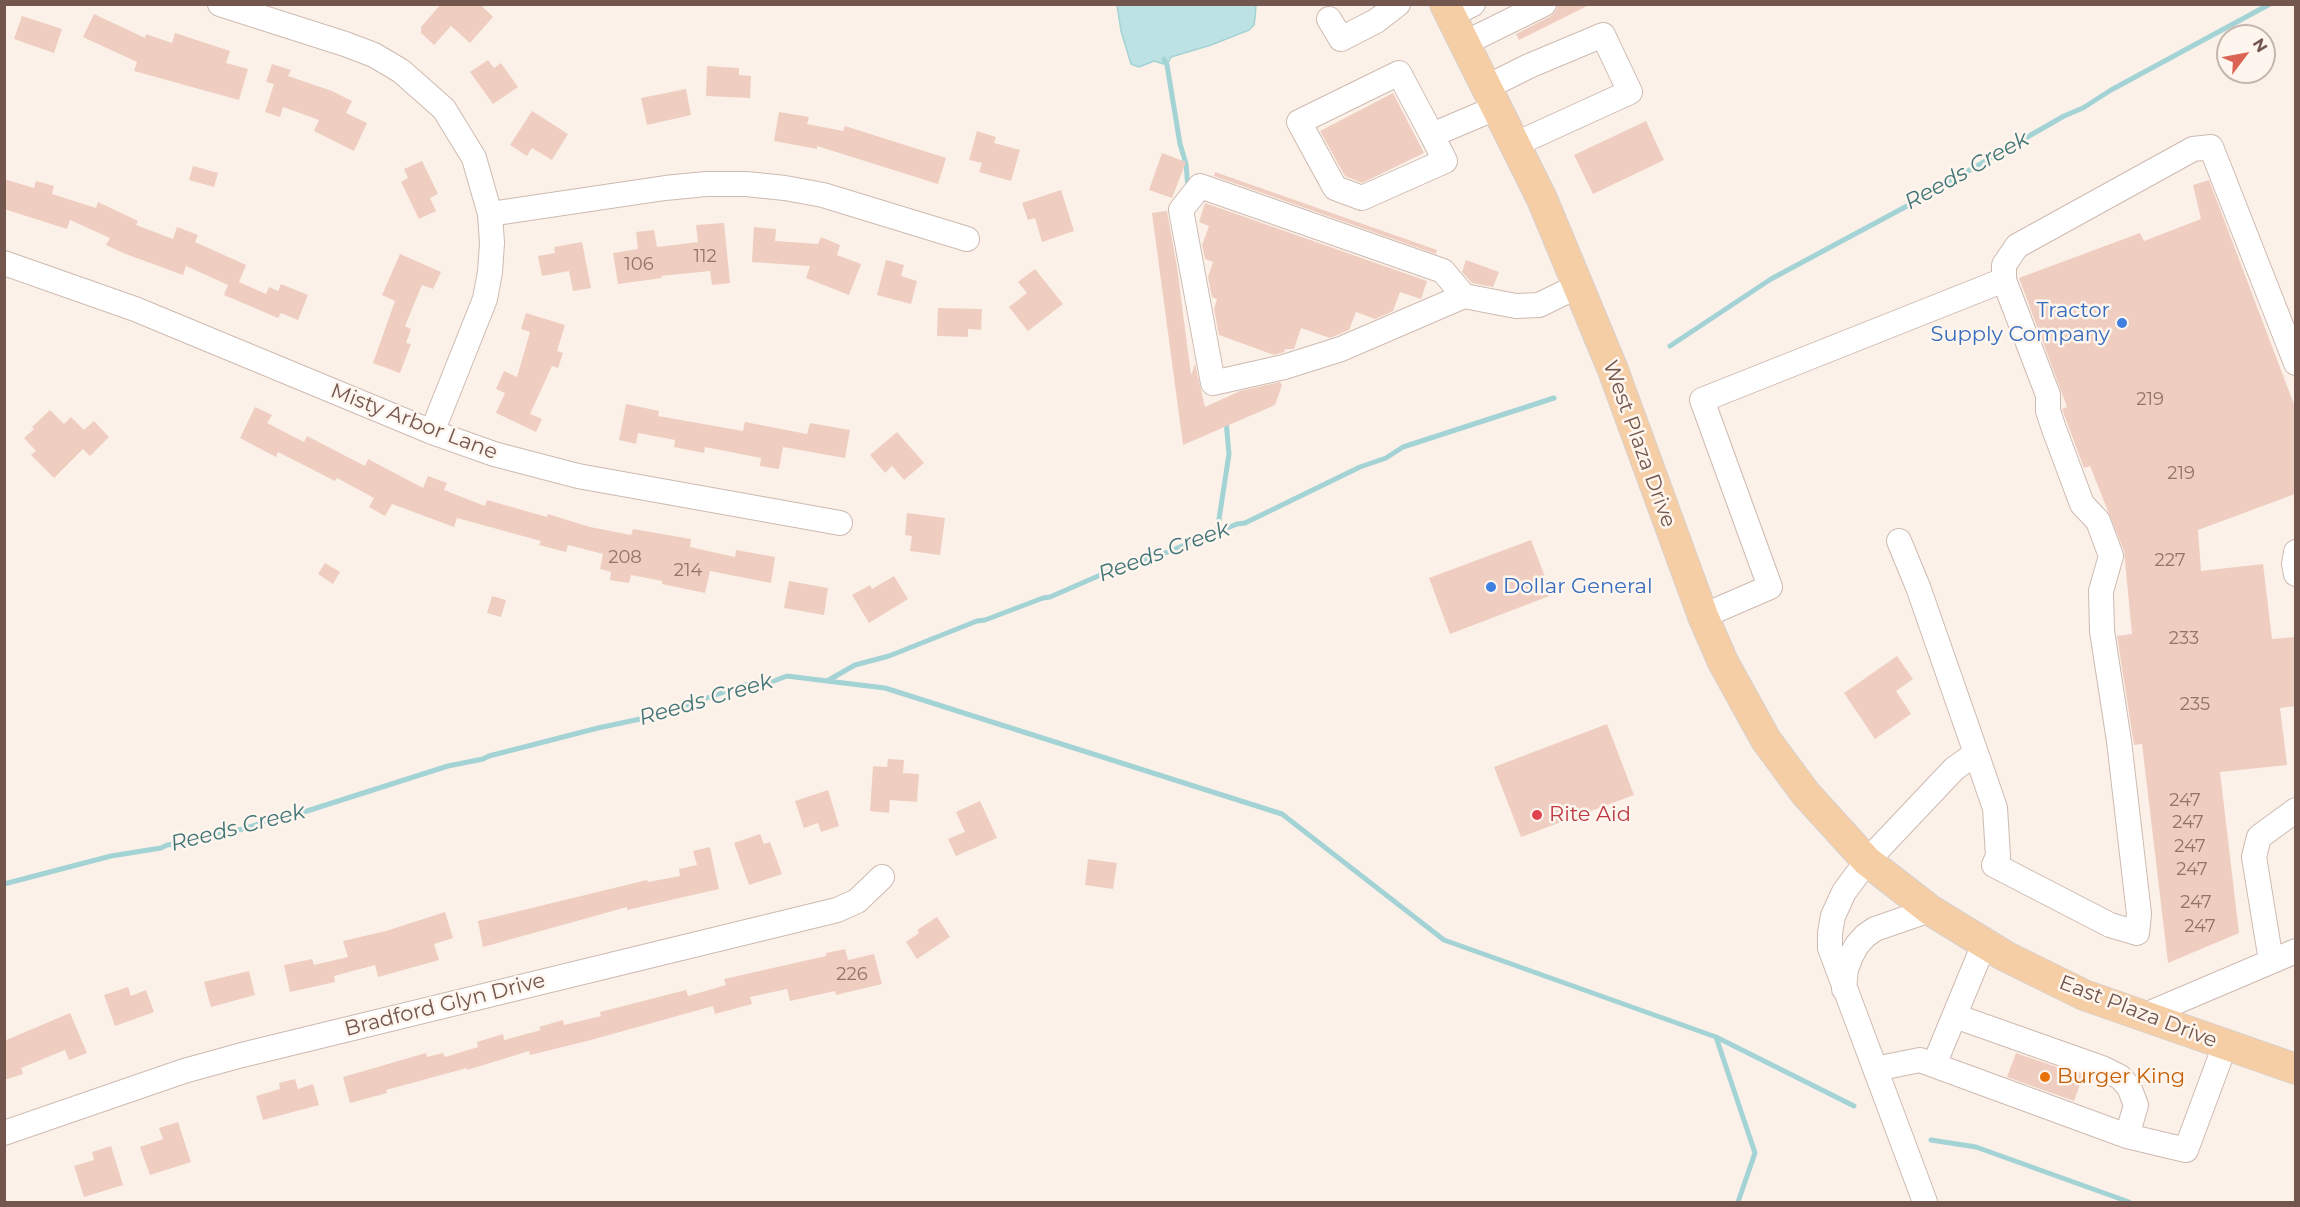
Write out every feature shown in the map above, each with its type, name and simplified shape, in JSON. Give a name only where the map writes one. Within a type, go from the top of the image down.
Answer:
[{"type":"main road","name":"West Plaza Drive","points":[[1456,8],[1465,43],[1542,199],[1613,370],[1703,616],[1723,662],[1766,741],[1826,819],[1867,861]]},
{"type":"main road","name":"East Plaza Drive","points":[[1867,861],[1930,910],[1984,944],[2084,995],[2295,1069]]},
{"type":"street","points":[[220,4],[345,44],[374,55],[401,71],[444,109],[474,158],[490,213],[492,243],[490,272],[485,299],[432,432]]},
{"type":"street","points":[[1329,19],[1341,39],[1376,21],[1398,4]]},
{"type":"street","points":[[1465,43],[1544,4]]},
{"type":"street","points":[[1432,135],[1492,97],[1529,66],[1603,35],[1630,92],[1516,144]]},
{"type":"street","points":[[1399,73],[1432,135],[1445,161],[1362,198],[1335,188],[1299,122],[1399,73]]},
{"type":"street","points":[[1899,542],[1918,587],[1995,808],[1998,856],[1994,866],[2110,925],[2138,933],[2139,914],[2119,741],[2102,631],[2101,591],[2111,556],[2098,521],[2082,504],[2054,429],[2048,411],[2048,395],[2004,280],[2004,265],[2017,246],[2193,149],[2211,147],[2295,363]]},
{"type":"street","points":[[490,213],[665,188],[706,184],[746,184],[823,195],[967,239]]},
{"type":"street","points":[[1464,296],[1443,271],[1200,186],[1181,210],[1213,383],[1284,367],[1341,349],[1464,296],[1516,306],[1539,305],[1578,286]]},
{"type":"street","name":"Misty Arbor Lane","points":[[4,264],[135,309],[432,432],[494,454],[551,471],[840,523]]},
{"type":"street","points":[[1703,616],[1770,587],[1702,400],[2004,280]]},
{"type":"street","points":[[2295,552],[2295,574]]},
{"type":"street","points":[[1925,1203],[1844,989],[1830,948],[1830,933],[1838,902],[1867,861],[1954,769],[1977,753]]},
{"type":"street","points":[[2143,1016],[2288,957],[2254,857],[2259,837],[2295,810]]},
{"type":"street","name":"Bradford Glyn Drive","points":[[4,1133],[184,1071],[242,1055],[837,910],[857,901],[882,877]]},
{"type":"street","points":[[1844,989],[1846,969],[1851,956],[1865,936],[1881,927],[1930,910]]},
{"type":"street","points":[[1934,1065],[1984,944]]},
{"type":"street","points":[[1955,1016],[2102,1068],[2120,1077],[2129,1087],[2136,1105],[2127,1136]]},
{"type":"street","points":[[1875,1069],[1920,1060],[2127,1136],[2186,1150],[2225,1045]]},
{"type":"water","points":[[1117,5],[1256,5],[1254,25],[1249,30],[1171,57],[1167,65],[1154,61],[1139,67],[1131,64],[1121,31]]},
{"type":"building","points":[[441,4],[480,4],[493,17],[470,43],[451,26],[434,45],[421,33],[421,27]]},
{"type":"building","points":[[1558,4],[1591,4],[1519,40],[1516,34],[1551,16]]},
{"type":"building","points":[[94,14],[145,38],[146,34],[172,43],[175,33],[230,51],[226,63],[248,69],[239,100],[134,71],[137,62],[83,37]]},
{"type":"building","points":[[22,16],[62,29],[54,53],[14,39]]},
{"type":"building","points":[[488,60],[494,68],[501,63],[518,87],[493,104],[470,72]]},
{"type":"building","points":[[272,64],[291,70],[288,76],[332,91],[352,101],[346,113],[367,123],[354,151],[314,131],[319,120],[283,107],[280,117],[265,112],[274,84],[266,82]]},
{"type":"building","points":[[707,66],[739,68],[739,75],[751,76],[750,98],[706,96]]},
{"type":"building","points":[[686,89],[691,115],[647,125],[641,98]]},
{"type":"building","points":[[1393,93],[1424,153],[1362,183],[1345,176],[1320,131]]},
{"type":"building","points":[[532,111],[568,134],[552,160],[532,148],[527,156],[510,145]]},
{"type":"building","points":[[779,112],[809,117],[807,124],[843,131],[845,126],[946,158],[938,184],[817,146],[817,149],[774,141]]},
{"type":"building","points":[[1646,121],[1664,160],[1593,194],[1574,155]]},
{"type":"building","points":[[977,131],[996,137],[994,143],[1020,150],[1011,181],[979,172],[982,163],[969,160]]},
{"type":"building","points":[[1162,153],[1186,162],[1172,198],[1149,190]]},
{"type":"building","points":[[422,161],[438,194],[430,198],[436,211],[419,219],[401,182],[408,178],[404,169]]},
{"type":"building","points":[[193,166],[218,173],[214,187],[189,180]]},
{"type":"building","points":[[1215,172],[1437,250],[1436,254],[1214,176]]},
{"type":"building","points":[[4,179],[34,188],[36,181],[54,186],[52,194],[96,208],[98,202],[138,221],[136,225],[173,239],[177,227],[198,235],[195,242],[246,265],[239,282],[266,294],[269,287],[278,291],[281,284],[308,295],[298,320],[281,313],[278,318],[224,295],[228,285],[186,266],[183,275],[123,253],[106,245],[110,238],[70,220],[67,229],[4,209]]},
{"type":"building","points":[[2209,180],[2295,407],[2295,494],[2198,530],[2201,571],[2263,564],[2272,639],[2295,637],[2295,706],[2280,708],[2287,765],[2220,772],[2239,933],[2168,963],[2142,744],[2134,745],[2117,636],[2132,634],[2124,551],[2090,466],[2084,468],[2062,409],[2067,407],[2019,278],[2140,233],[2144,241],[2201,219],[2193,185]]},
{"type":"building","points":[[1061,190],[1074,231],[1042,242],[1035,218],[1028,220],[1022,203]]},
{"type":"building","points":[[1205,203],[1427,281],[1421,299],[1400,292],[1393,311],[1375,319],[1356,312],[1349,330],[1330,338],[1301,328],[1294,349],[1285,349],[1284,352],[1274,355],[1219,335],[1214,309],[1217,299],[1212,297],[1208,277],[1213,262],[1205,259],[1202,245],[1209,226],[1199,222]]},
{"type":"building","points":[[1167,211],[1191,375],[1195,364],[1205,407],[1240,391],[1280,382],[1282,385],[1275,405],[1183,445],[1152,213]]},
{"type":"building","points":[[724,223],[730,283],[712,285],[710,271],[661,276],[662,278],[618,284],[613,253],[638,249],[636,232],[654,230],[657,247],[698,242],[696,225]]},
{"type":"building","points":[[754,227],[776,229],[775,241],[818,244],[821,237],[840,245],[837,255],[861,264],[849,295],[806,278],[810,266],[752,262]]},
{"type":"building","points":[[582,242],[591,288],[573,291],[569,271],[542,276],[538,256],[555,253],[554,247]]},
{"type":"building","points":[[400,254],[441,272],[433,289],[422,285],[405,326],[411,329],[406,343],[411,344],[400,373],[373,363],[395,301],[382,295]]},
{"type":"building","points":[[886,260],[904,265],[901,276],[917,281],[911,304],[877,295]]},
{"type":"building","points":[[1466,260],[1499,272],[1493,287],[1472,283],[1462,272]]},
{"type":"building","points":[[1035,269],[1063,304],[1028,331],[1009,307],[1027,293],[1018,282]]},
{"type":"building","points":[[938,308],[982,309],[981,330],[968,329],[968,337],[937,336]]},
{"type":"building","points":[[526,313],[565,325],[557,351],[563,353],[558,368],[552,366],[530,414],[542,419],[536,432],[496,413],[505,393],[496,389],[504,371],[517,377],[530,332],[521,329]]},
{"type":"building","points":[[626,404],[659,411],[658,416],[743,431],[745,422],[807,434],[810,423],[850,430],[845,458],[783,447],[779,469],[760,466],[761,458],[705,447],[704,453],[674,447],[675,440],[638,433],[636,444],[619,440]]},
{"type":"building","points":[[255,407],[272,415],[267,423],[304,442],[307,436],[365,466],[368,459],[423,488],[428,476],[447,483],[444,490],[485,506],[487,500],[547,517],[548,514],[590,527],[631,535],[633,529],[691,539],[690,547],[735,557],[736,550],[775,557],[771,583],[710,571],[705,593],[631,575],[629,583],[610,580],[611,572],[600,569],[603,554],[568,545],[566,552],[539,545],[541,541],[457,518],[454,527],[392,504],[385,516],[369,507],[374,498],[337,478],[335,481],[278,452],[276,457],[240,438]]},
{"type":"building","points":[[50,410],[64,424],[71,417],[84,430],[94,421],[109,437],[90,456],[83,449],[54,478],[31,455],[36,451],[24,438]]},
{"type":"building","points":[[897,432],[924,463],[904,480],[892,466],[885,473],[870,455]]},
{"type":"building","points":[[907,513],[945,518],[940,555],[910,551],[912,536],[905,535]]},
{"type":"building","name":"Dollar General","points":[[1531,540],[1552,595],[1450,634],[1429,578]]},
{"type":"building","points":[[325,563],[340,572],[333,584],[318,574]]},
{"type":"building","points":[[894,576],[908,599],[869,623],[852,595],[870,585],[872,589]]},
{"type":"building","points":[[789,581],[828,588],[824,615],[784,608]]},
{"type":"building","points":[[492,596],[506,600],[501,617],[487,613]]},
{"type":"building","points":[[1897,656],[1913,679],[1896,691],[1911,714],[1875,739],[1844,693]]},
{"type":"building","name":"Rite Aid","points":[[1607,724],[1634,795],[1521,837],[1494,767]]},
{"type":"building","points":[[888,759],[904,760],[903,773],[919,774],[917,802],[890,800],[889,813],[870,811],[873,766],[887,767]]},
{"type":"building","points":[[828,790],[839,826],[821,832],[818,823],[804,828],[795,801]]},
{"type":"building","points":[[980,801],[997,838],[956,856],[948,839],[965,832],[956,812]]},
{"type":"building","points":[[760,834],[764,844],[770,842],[782,874],[749,885],[734,843]]},
{"type":"building","points":[[710,847],[719,889],[627,910],[627,907],[483,947],[478,921],[647,880],[648,882],[680,876],[679,869],[697,865],[693,851]]},
{"type":"building","points":[[1088,859],[1117,863],[1113,889],[1085,885]]},
{"type":"building","points":[[445,912],[453,938],[434,944],[439,960],[378,977],[375,965],[334,976],[335,982],[290,992],[284,965],[312,959],[314,965],[348,957],[343,941],[386,931]]},
{"type":"building","points":[[937,917],[950,937],[917,959],[906,942],[919,933],[917,930]]},
{"type":"building","points":[[845,949],[848,960],[874,954],[882,984],[836,995],[835,991],[790,1001],[787,989],[750,997],[752,1004],[715,1014],[713,1006],[530,1055],[529,1051],[467,1070],[467,1068],[386,1090],[387,1093],[350,1103],[343,1077],[426,1053],[427,1057],[443,1053],[445,1057],[478,1047],[477,1042],[503,1034],[504,1040],[541,1030],[539,1027],[563,1020],[564,1025],[601,1016],[600,1012],[686,990],[688,996],[726,985],[724,979],[826,956],[826,953]]},
{"type":"building","points":[[249,971],[255,995],[211,1007],[204,982]]},
{"type":"building","points":[[128,987],[131,996],[146,990],[154,1012],[115,1026],[104,995]]},
{"type":"building","points":[[70,1013],[87,1053],[69,1060],[65,1050],[21,1068],[23,1074],[4,1080],[4,1041]]},
{"type":"building","name":"Burger King","points":[[2016,1053],[2083,1076],[2074,1101],[2007,1077]]},
{"type":"building","points":[[295,1079],[298,1089],[313,1084],[319,1105],[263,1120],[256,1096],[280,1089],[279,1083]]},
{"type":"building","points":[[178,1122],[191,1162],[150,1175],[140,1147],[163,1139],[159,1128]]},
{"type":"building","points":[[111,1146],[123,1185],[84,1197],[74,1166],[94,1160],[92,1152]]},
{"type":"waterway","name":"Reeds Creek","points":[[1670,346],[1771,279],[2270,4]]},
{"type":"waterway","points":[[1164,59],[1186,164],[1188,188]]},
{"type":"waterway","name":"Reeds Creek","points":[[4,884],[111,856],[161,848],[285,818],[448,766],[654,716],[751,683],[774,681],[787,676],[827,681],[855,665],[889,656],[977,621],[1050,597],[1112,570],[1132,565],[1237,524],[1245,523],[1360,467],[1386,458],[1403,447],[1554,398]]},
{"type":"waterway","points":[[1217,532],[1229,454],[1226,421]]},
{"type":"waterway","points":[[827,681],[885,688],[1282,814],[1444,940],[1716,1037],[1854,1106]]},
{"type":"waterway","points":[[1716,1037],[1755,1153],[1738,1202]]},
{"type":"waterway","points":[[1931,1140],[1976,1147],[2129,1202]]},
{"type":"place","name":"Tractor Supply Company","points":[[2122,323]]},
{"type":"place","name":"Dollar General","points":[[1491,587]]},
{"type":"place","name":"Rite Aid","points":[[1537,815]]},
{"type":"place","name":"Burger King","points":[[2045,1077]]}]
